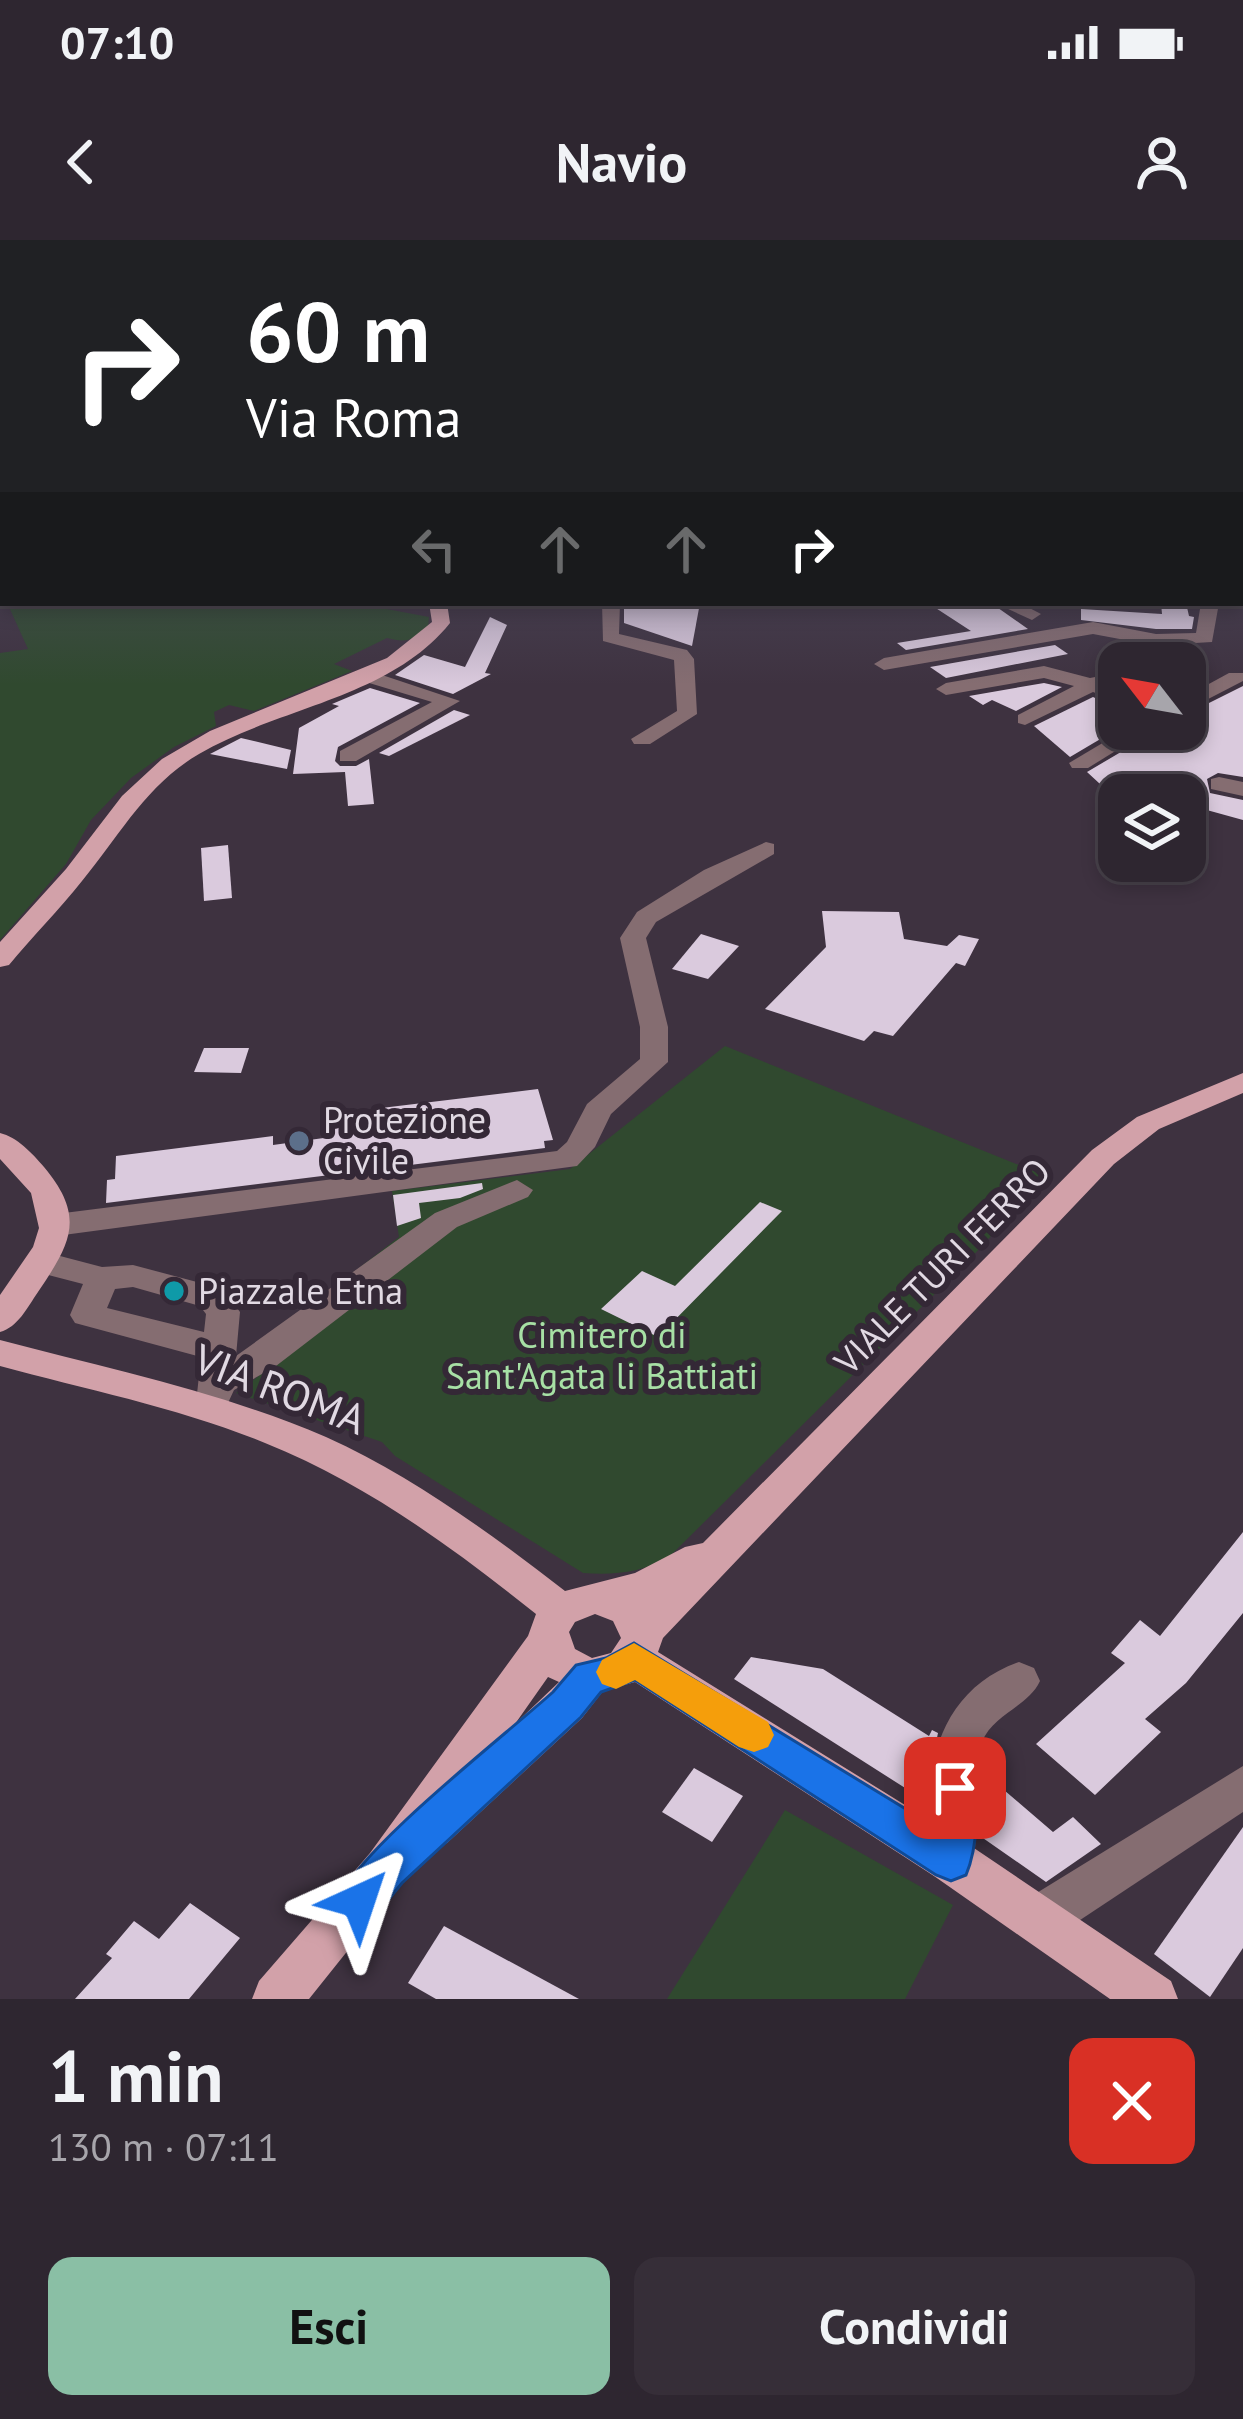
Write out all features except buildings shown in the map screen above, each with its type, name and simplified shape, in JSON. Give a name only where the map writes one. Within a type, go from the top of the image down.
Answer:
[{"type":"main road","points":[[0,958],[86,862],[115,814],[148,778],[218,733],[363,676],[434,634],[441,623],[438,606]]},
{"type":"main road","name":"VIALE TURI FERRO","points":[[638,1646],[725,1544],[1103,1157],[1148,1123],[1243,1082]]},
{"type":"main road","points":[[0,1142],[46,1184],[55,1200],[56,1226],[41,1262],[0,1320]]},
{"type":"main road","name":"VIA ROMA","points":[[0,1353],[217,1381],[266,1428],[350,1466],[522,1580],[554,1626]]},
{"type":"main road","points":[[277,1999],[387,1869],[554,1626],[582,1599],[607,1598],[646,1587],[725,1544]]},
{"type":"main road","points":[[607,1598],[626,1607],[638,1646],[1153,1999]]},
{"type":"main road","points":[[554,1626],[566,1669],[590,1677],[614,1673],[638,1646]]},
{"type":"main road","points":[[387,1869],[567,1705],[590,1677]]},
{"type":"street","points":[[611,606],[610,637],[670,651],[684,659],[687,714],[642,739]]},
{"type":"street","points":[[1012,606],[1032,614]]},
{"type":"street","points":[[1064,614],[1156,640],[1205,638],[1210,606]]},
{"type":"street","points":[[884,664],[1101,628]]},
{"type":"street","points":[[946,689],[1044,672],[1098,687]]},
{"type":"street","points":[[348,756],[450,701],[363,676]]},
{"type":"street","points":[[1206,693],[1236,676]]},
{"type":"street","points":[[1025,719],[1098,682]]},
{"type":"street","points":[[1080,763],[1104,750]]},
{"type":"street","points":[[56,1226],[557,1162],[580,1147],[598,1110],[654,1062],[654,1027],[633,938],[646,917],[766,849]]},
{"type":"street","points":[[217,1381],[263,1357],[446,1220],[517,1190]]},
{"type":"street","points":[[41,1262],[102,1278],[133,1276],[212,1298],[223,1312],[217,1381]]},
{"type":"street","points":[[102,1278],[87,1315],[217,1381]]},
{"type":"street","points":[[951,1860],[957,1751],[964,1729],[978,1711],[1018,1681]]},
{"type":"street","points":[[1039,1919],[1131,1844],[1243,1787]]},
{"type":"green space","points":[[371,606],[429,617],[428,628],[413,638],[387,638],[334,664],[352,671],[254,711],[229,705],[214,712],[216,726],[174,747],[131,778],[91,820],[66,864],[0,940],[0,653],[28,649],[9,607]]},
{"type":"green space","name":"Cimitero di Sant'Agata li Battiati","points":[[725,1046],[1046,1176],[970,1259],[670,1556],[628,1572],[583,1573],[395,1456],[382,1442],[236,1393],[275,1364],[253,1350],[399,1237],[392,1191],[570,1169]]},
{"type":"green space","points":[[785,1810],[953,1905],[905,1999],[667,1999]]},
{"type":"slow traffic","points":[[616,1672],[634,1659],[754,1735]]},
{"type":"place","name":"Protezione Civile","points":[[299,1141]]},
{"type":"place","name":"Piazzale Etna","points":[[174,1291]]},
{"type":"route","points":[[359,1901],[387,1869],[567,1705],[590,1677],[614,1673],[634,1659],[951,1860],[955,1788]]}]
